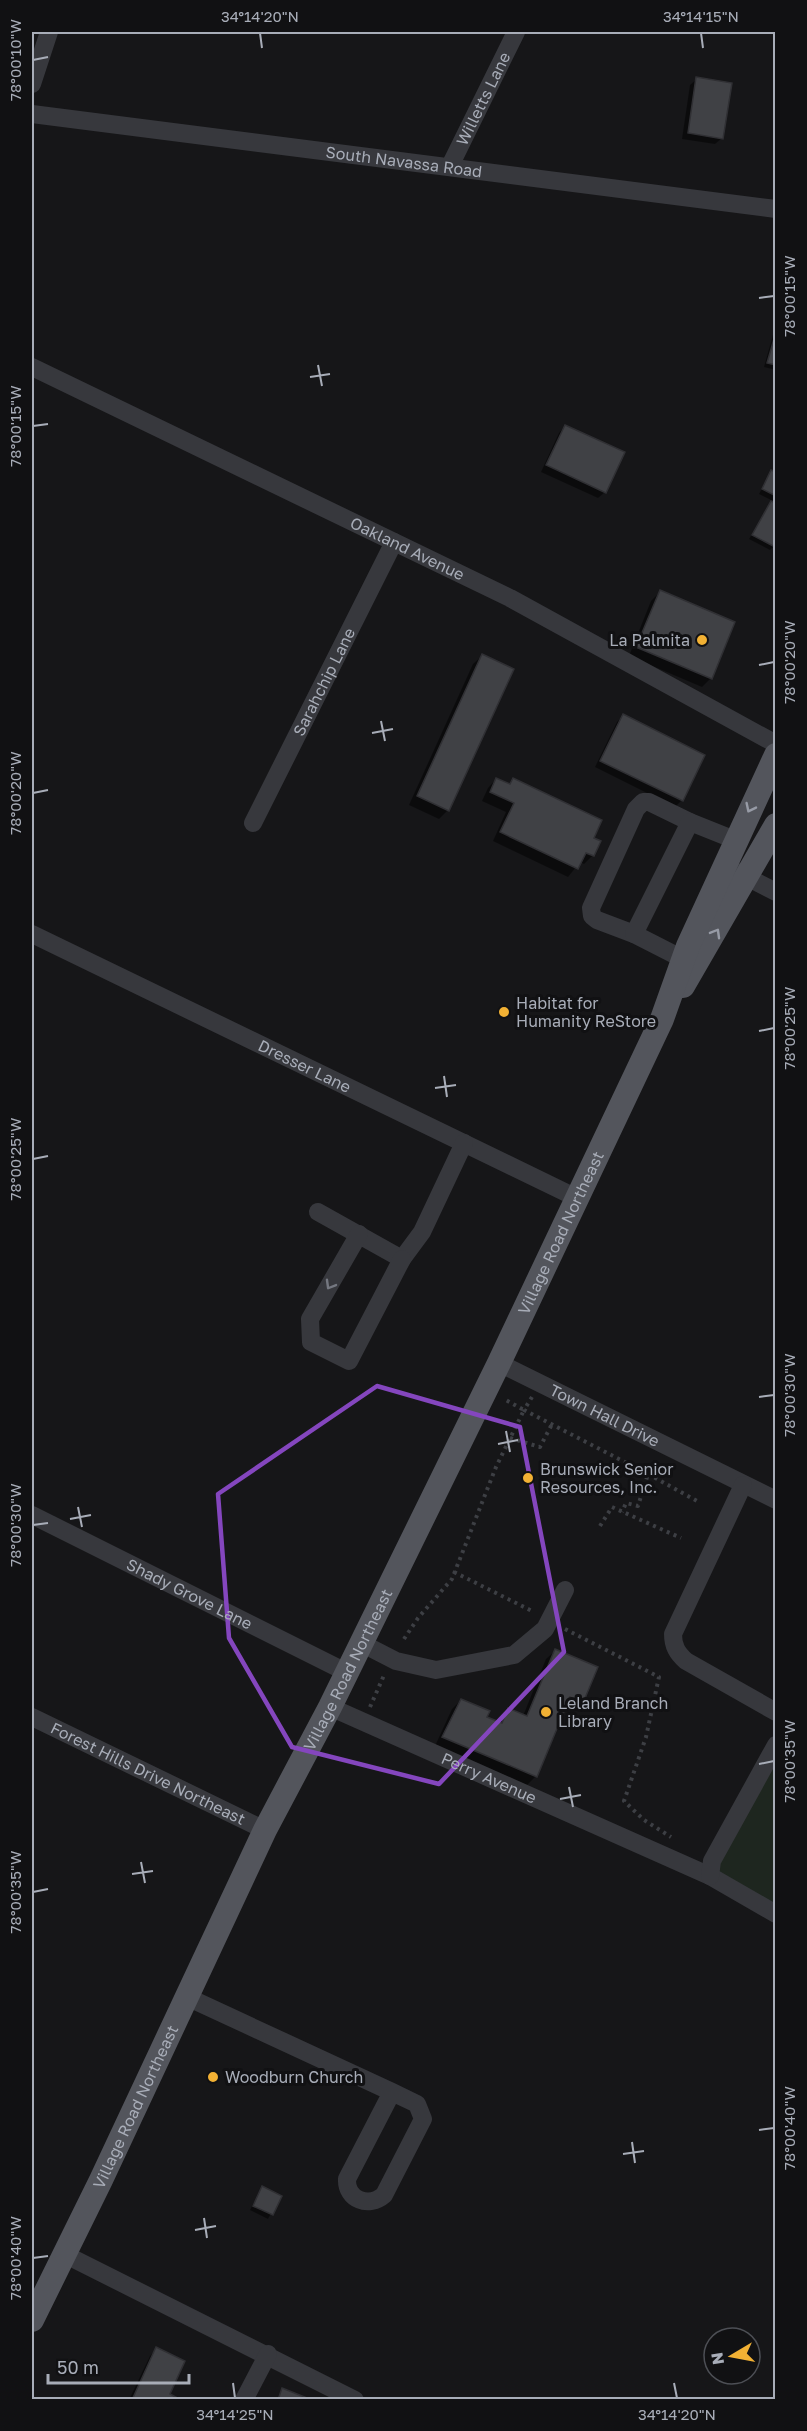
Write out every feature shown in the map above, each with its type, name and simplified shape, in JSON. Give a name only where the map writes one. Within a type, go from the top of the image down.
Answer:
[{"type":"main road","name":"Village Road Northeast","points":[[32,2320],[265,1830],[330,1707],[499,1364],[662,1019],[683,959],[735,840],[776,755]]},
{"type":"main road","name":"Village Road Northeast","points":[[662,1019],[703,956],[776,825]]},
{"type":"street","points":[[32,84],[49,32]]},
{"type":"street","name":"Willetts Lane","points":[[450,166],[516,32]]},
{"type":"street","name":"South Navassa Road","points":[[32,114],[776,209]]},
{"type":"street","name":"Oakland Avenue","points":[[32,366],[510,598],[776,744]]},
{"type":"street","name":"Sarahchip Lane","points":[[253,823],[394,542]]},
{"type":"street","points":[[683,959],[634,934],[597,920],[592,916],[591,908],[636,809],[643,802],[649,802],[735,840]]},
{"type":"street","points":[[634,934],[690,822]]},
{"type":"street","points":[[724,865],[776,892]]},
{"type":"street","name":"Dresser Lane","points":[[32,934],[577,1198]]},
{"type":"street","points":[[359,1234],[310,1319],[311,1341],[349,1361],[402,1259],[422,1232],[464,1143]]},
{"type":"street","points":[[318,1212],[402,1259]]},
{"type":"street","name":"Town Hall Drive","points":[[499,1364],[776,1500]]},
{"type":"street","points":[[743,1485],[673,1634],[673,1642],[678,1653],[686,1661],[776,1712]]},
{"type":"street","name":"Shady Grove Lane","points":[[32,1515],[346,1672]]},
{"type":"street","points":[[360,1643],[396,1661],[435,1670],[514,1655],[545,1629],[565,1590]]},
{"type":"street","name":"Perry Avenue","points":[[330,1707],[710,1876],[776,1914]]},
{"type":"street","name":"Forest Hills Drive Northeast","points":[[32,1717],[265,1830]]},
{"type":"street","points":[[710,1876],[712,1861],[776,1745]]},
{"type":"street","points":[[187,1997],[392,2092],[417,2104],[423,2119],[384,2195],[376,2202],[368,2203],[352,2196],[346,2188],[347,2179],[392,2092]]},
{"type":"street","points":[[64,2254],[268,2354],[355,2400]]},
{"type":"street","points":[[244,2400],[268,2354]]},
{"type":"path","points":[[486,1390],[697,1501]]},
{"type":"path","points":[[404,1639],[418,1618],[452,1579],[510,1438],[524,1410]]},
{"type":"path","points":[[510,1438],[540,1447],[552,1424]]},
{"type":"path","points":[[622,1512],[626,1503],[638,1506],[648,1474]]},
{"type":"path","points":[[600,1526],[612,1507],[681,1538]]},
{"type":"path","points":[[454,1572],[535,1613]]},
{"type":"path","points":[[561,1627],[611,1650],[659,1677],[646,1737],[624,1801],[644,1820],[672,1838]]},
{"type":"path","points":[[364,1723],[378,1686],[389,1667]]},
{"type":"highlighted area","points":[[377,1386],[520,1427],[564,1652],[439,1784],[292,1747],[229,1638],[218,1494]]},
{"type":"shaded area","points":[[775,1750],[775,1905],[710,1876]]},
{"type":"building","points":[[696,77],[732,83],[723,139],[688,133]]},
{"type":"building","points":[[776,332],[776,365],[767,363]]},
{"type":"building","points":[[565,425],[625,452],[606,493],[546,465]]},
{"type":"building","points":[[771,470],[776,472],[776,496],[762,489]]},
{"type":"building","points":[[771,501],[776,503],[775,547],[752,535]]},
{"type":"building","points":[[660,590],[735,622],[712,679],[636,647]]},
{"type":"building","points":[[482,654],[514,669],[449,811],[417,796]]},
{"type":"building","points":[[623,714],[705,755],[683,801],[600,761]]},
{"type":"building","points":[[496,778],[510,784],[513,778],[602,820],[594,838],[601,841],[594,856],[586,853],[578,869],[500,832],[514,803],[490,792]]},
{"type":"building","name":"Leland Branch Library","points":[[555,1649],[598,1667],[583,1703],[570,1697],[537,1777],[442,1737],[461,1699],[490,1711],[487,1717],[502,1723],[508,1708],[527,1716]]},
{"type":"building","points":[[262,2186],[282,2196],[273,2215],[253,2206]]},
{"type":"building","points":[[156,2347],[185,2361],[170,2394],[181,2400],[132,2400]]},
{"type":"building","points":[[282,2388],[312,2400],[278,2400]]},
{"type":"place","name":"La Palmita","points":[[702,640]]},
{"type":"place","name":"Habitat for Humanity ReStore","points":[[504,1012]]},
{"type":"place","name":"Brunswick Senior Resources, Inc.","points":[[528,1478]]},
{"type":"place","name":"Leland Branch Library","points":[[546,1712]]},
{"type":"place","name":"Woodburn Church","points":[[213,2077]]}]
